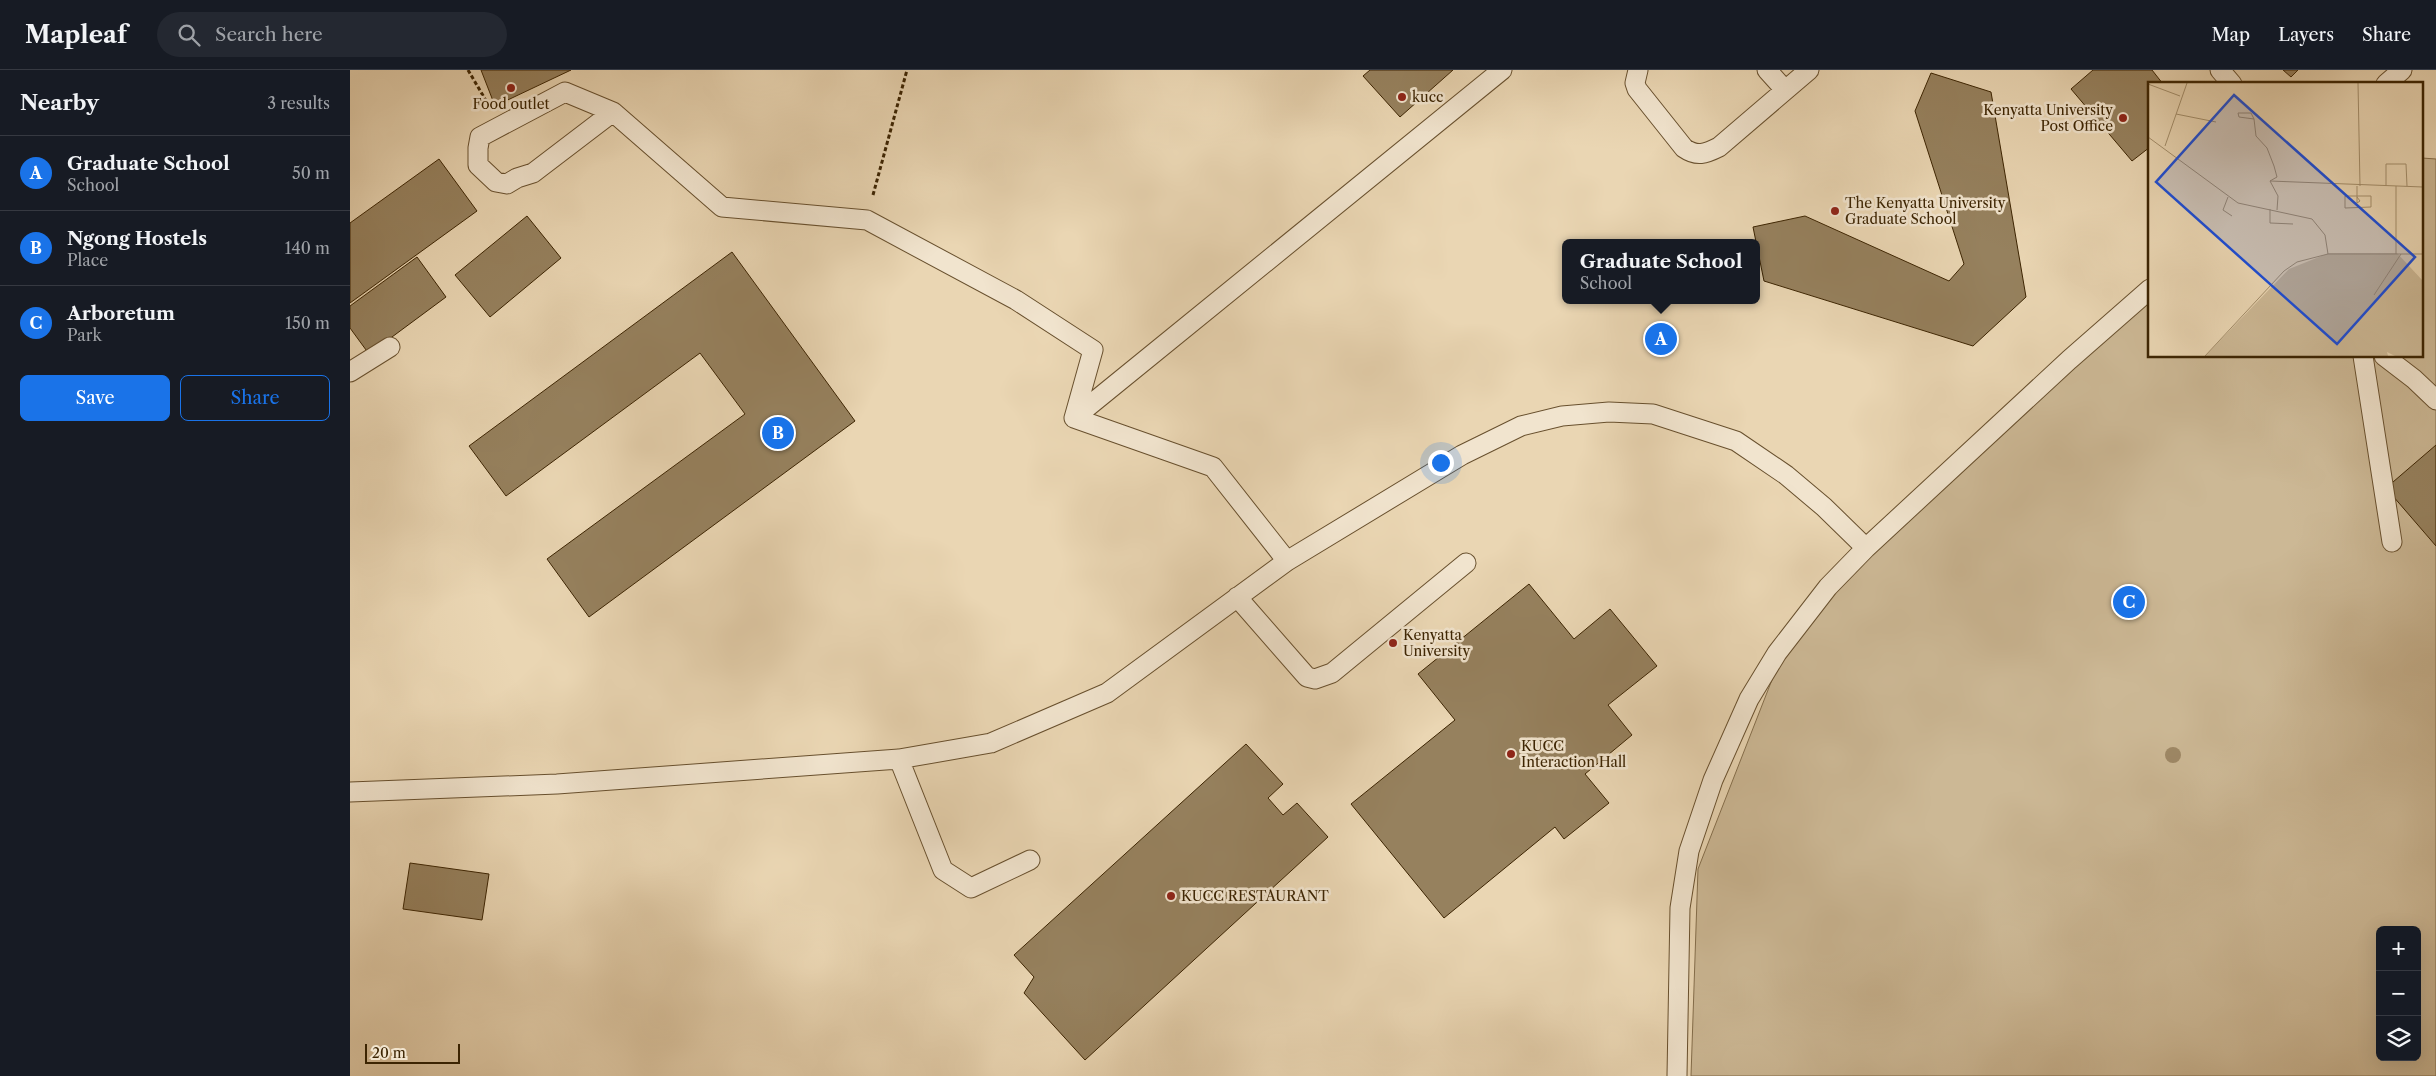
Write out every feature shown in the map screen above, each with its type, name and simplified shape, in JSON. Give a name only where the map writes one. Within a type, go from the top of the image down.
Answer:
[{"type":"lane","points":[[1074,418],[1502,70]]},
{"type":"lane","points":[[1638,70],[1635,83],[1638,89],[1684,148],[1693,154],[1705,154],[1718,147],[1809,70]]},
{"type":"lane","points":[[1767,70],[1785,90]]},
{"type":"lane","points":[[2220,70],[2230,82]]},
{"type":"lane","points":[[2388,82],[2402,70]]},
{"type":"lane","points":[[613,112],[533,173],[517,178],[507,184],[496,182],[478,165],[480,137],[565,92],[613,112],[722,207],[867,220],[1016,300],[1093,350],[1074,418]]},
{"type":"lane","points":[[1677,1076],[1680,908],[1689,851],[1713,780],[1749,699],[1777,653],[1828,587],[1866,548],[2148,291]]},
{"type":"lane","points":[[350,372],[390,348]]},
{"type":"lane","points":[[2363,358],[2392,542]]},
{"type":"lane","points":[[2387,358],[2414,379],[2436,400]]},
{"type":"lane","points":[[350,792],[557,784],[899,759],[991,743],[1107,693],[1287,561],[1462,455],[1521,426],[1562,416],[1609,412],[1653,414],[1736,441],[1805,491],[1866,548]]},
{"type":"lane","points":[[1074,418],[1213,467],[1287,561]]},
{"type":"lane","points":[[1237,597],[1307,677],[1315,680],[1332,673],[1466,563]]},
{"type":"lane","points":[[899,759],[943,870],[971,888],[1030,860]]},
{"type":"path","points":[[867,220],[907,70]]},
{"type":"shaded area","points":[[2424,158],[2436,159],[2436,1076],[1691,1076],[1698,869],[1777,667],[1865,537],[2148,281],[2148,358],[2424,358]]},
{"type":"building","name":"Food outlet","points":[[481,70],[571,70],[495,106]]},
{"type":"building","name":"kucc","points":[[1370,70],[1453,70],[1400,117],[1363,76]]},
{"type":"building","name":"Kenyatta University Post Office","points":[[2093,70],[2152,70],[2161,82],[2148,82],[2148,149],[2132,161],[2071,89]]},
{"type":"building","points":[[2283,70],[2298,70],[2291,77]]},
{"type":"building","points":[[1931,73],[1991,92],[2026,297],[1973,346],[1764,281],[1760,261],[1760,239],[1755,239],[1753,227],[1805,216],[1949,281],[1964,264],[1915,111]]},
{"type":"building","points":[[439,159],[477,211],[350,303],[350,223]]},
{"type":"building","points":[[527,216],[561,258],[490,317],[455,275]]},
{"type":"building","points":[[732,252],[855,421],[589,617],[547,559],[745,414],[700,353],[506,496],[469,446]]},
{"type":"building","points":[[417,257],[446,297],[369,354],[350,328],[350,306]]},
{"type":"building","points":[[2436,445],[2436,546],[2386,488]]},
{"type":"building","name":"KUCC Interaction Hall","points":[[1529,584],[1574,639],[1610,609],[1657,666],[1608,705],[1632,735],[1585,774],[1609,803],[1564,839],[1555,827],[1444,918],[1351,804],[1455,720],[1418,674]]},
{"type":"building","name":"KUCC RESTAURANT","points":[[1246,744],[1283,784],[1268,798],[1283,815],[1297,803],[1328,837],[1085,1060],[1024,993],[1034,977],[1014,955]]},
{"type":"building","points":[[410,863],[489,874],[482,920],[403,909]]},
{"type":"place","name":"Food outlet","points":[[511,88]]},
{"type":"place","name":"kucc","points":[[1402,97]]},
{"type":"place","name":"Kenyatta University Post Office","points":[[2123,118]]},
{"type":"place","name":"The Kenyatta University Graduate School","points":[[1835,211]]},
{"type":"place","name":"Graduate School","points":[[1661,339]]},
{"type":"place","name":"Ngong Hostels","points":[[778,433]]},
{"type":"place","name":"Arboretum","points":[[2129,602]]},
{"type":"place","name":"Kenyatta University","points":[[1393,643]]},
{"type":"place","name":"KUCC Interaction Hall","points":[[1511,754]]},
{"type":"place","name":"KUCC RESTAURANT","points":[[1171,896]]}]
